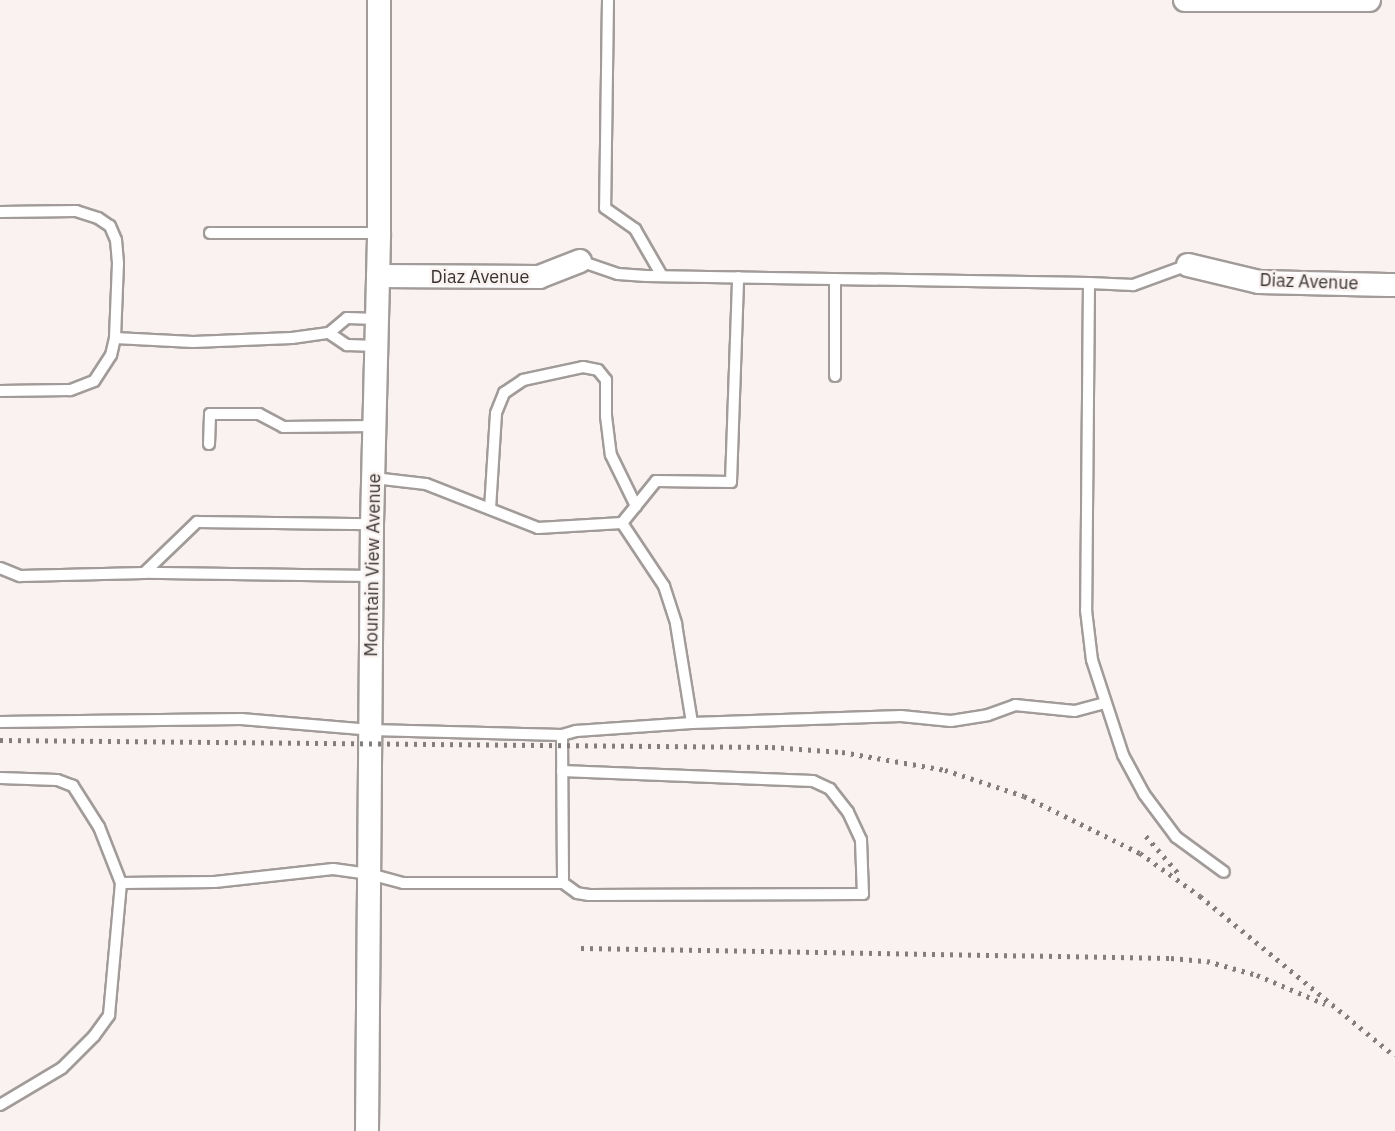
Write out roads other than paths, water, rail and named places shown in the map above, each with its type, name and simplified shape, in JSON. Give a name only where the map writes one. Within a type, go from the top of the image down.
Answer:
[{"type":"street","name":"Mountain View Avenue","points":[[367,1131],[372,525],[379,233],[379,0]]},
{"type":"street","points":[[1185,0],[1356,0]]},
{"type":"street","name":"Diaz Avenue","points":[[378,276],[538,277],[580,261]]},
{"type":"street","name":"Diaz Avenue","points":[[1188,265],[1259,282],[1395,285]]},
{"type":"lane","points":[[608,0],[605,208],[635,228],[662,276]]},
{"type":"lane","points":[[0,212],[76,211],[98,218],[110,226],[116,240],[118,263],[115,338],[111,355],[94,381],[70,390],[0,390]]},
{"type":"lane","points":[[210,233],[379,233]]},
{"type":"lane","points":[[580,261],[618,274],[662,276],[1133,285],[1188,265]]},
{"type":"lane","points":[[374,478],[426,484],[538,528],[622,524],[656,481],[731,482],[738,278]]},
{"type":"lane","points":[[835,279],[836,376]]},
{"type":"lane","points":[[1089,283],[1086,610],[1092,660],[1123,754],[1163,820],[1176,837],[1194,853],[1224,872]]},
{"type":"lane","points":[[115,338],[193,342],[292,338],[329,333],[347,318],[377,319]]},
{"type":"lane","points":[[329,333],[347,345],[377,346]]},
{"type":"lane","points":[[490,509],[496,413],[504,393],[523,380],[583,367],[598,370],[606,380],[606,416],[611,455],[636,506]]},
{"type":"lane","points":[[209,444],[210,414],[259,414],[283,427],[376,426]]},
{"type":"lane","points":[[144,573],[196,522],[372,525]]},
{"type":"lane","points":[[622,524],[664,586],[676,624],[692,723]]},
{"type":"lane","points":[[0,568],[20,576],[144,573],[372,576]]},
{"type":"lane","points":[[0,722],[241,719],[371,730],[562,735],[576,731],[692,723],[901,716],[951,721],[988,715],[1016,705],[1075,711],[1105,703]]},
{"type":"lane","points":[[562,735],[563,883]]},
{"type":"lane","points":[[121,883],[215,882],[333,869],[369,874],[403,883],[563,883],[577,893],[590,895],[863,894],[861,840],[848,812],[830,789],[813,782],[562,771]]},
{"type":"lane","points":[[0,778],[57,780],[73,786],[99,827],[121,883],[109,1015],[94,1036],[62,1068],[0,1105]]},
{"type":"railway","points":[[0,740],[772,747],[842,752],[945,770],[1024,796],[1140,853],[1200,896],[1395,1056]]},
{"type":"railway","points":[[1146,836],[1179,874]]},
{"type":"railway","points":[[581,948],[1171,958],[1207,961],[1257,975],[1325,1004]]}]
